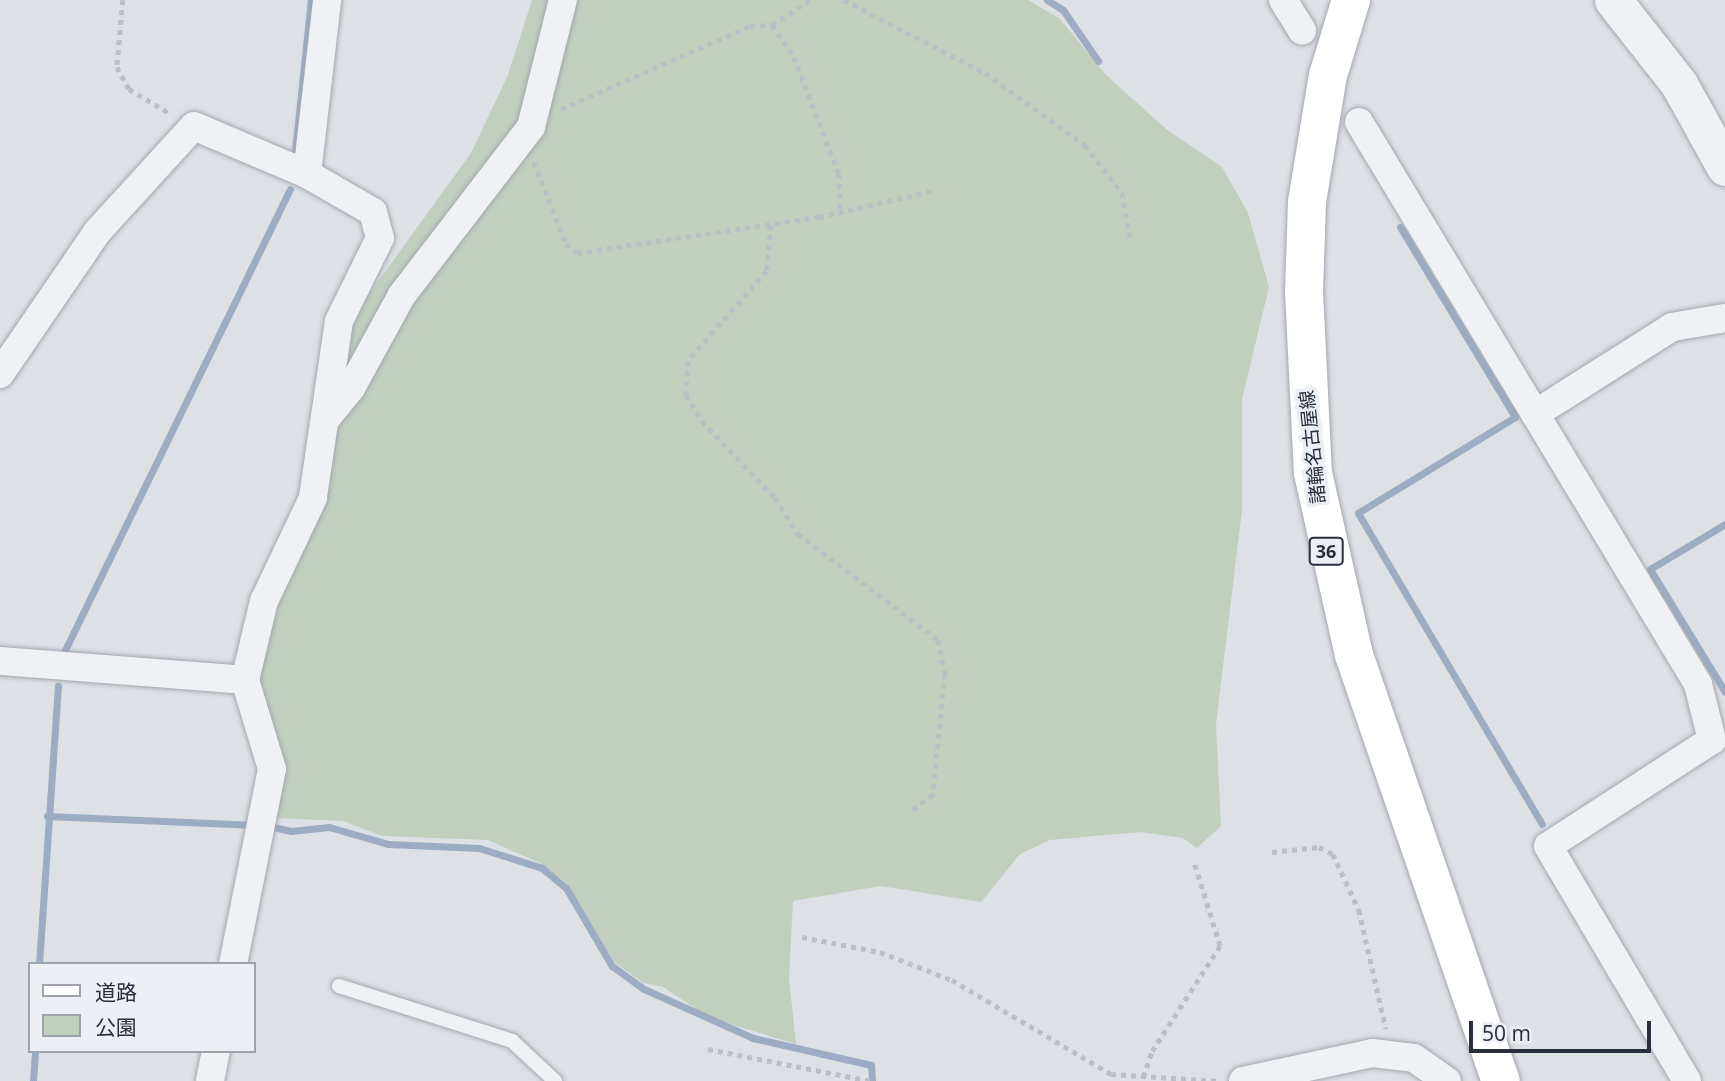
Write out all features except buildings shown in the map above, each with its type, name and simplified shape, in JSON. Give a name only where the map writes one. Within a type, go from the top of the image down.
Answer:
[{"type":"main road","name":"諸輪名古屋線","points":[[1350,0],[1328,75],[1307,202],[1304,291],[1311,462],[1323,538],[1354,654],[1501,1081]]},
{"type":"street","points":[[307,174],[327,0]]},
{"type":"street","points":[[325,420],[401,295],[527,129],[563,0]]},
{"type":"street","points":[[1283,0],[1302,30]]},
{"type":"street","points":[[1614,0],[1679,85],[1725,167]]},
{"type":"street","points":[[1359,122],[1698,684],[1713,734],[1702,750],[1548,846],[1687,1081]]},
{"type":"street","points":[[0,374],[98,231],[194,126],[307,174],[373,212],[380,238],[340,321],[313,498],[264,601],[245,680],[272,769],[233,962]]},
{"type":"street","points":[[1535,414],[1672,327],[1725,318]]},
{"type":"street","points":[[0,661],[245,680]]},
{"type":"street","points":[[209,1081],[216,1053]]},
{"type":"street","points":[[1243,1081],[1391,1054],[1414,1058],[1447,1081]]},
{"type":"lane","points":[[339,986],[512,1041],[555,1081]]},
{"type":"path","points":[[122,0],[117,67],[129,89],[194,126]]},
{"type":"path","points":[[810,0],[772,25],[750,26],[550,114],[527,129],[566,244],[577,253],[771,225],[932,191]]},
{"type":"path","points":[[844,0],[973,66],[1085,145],[1122,193],[1130,237]]},
{"type":"path","points":[[772,25],[793,57],[839,174],[840,212]]},
{"type":"path","points":[[771,225],[767,271],[688,361],[686,395],[702,421],[775,498],[798,534],[937,640],[944,674],[933,795],[909,813]]},
{"type":"path","points":[[1272,852],[1319,847],[1333,854],[1359,910],[1391,1054]]},
{"type":"path","points":[[1143,1077],[1152,1051],[1220,946],[1193,860]]},
{"type":"path","points":[[802,937],[911,963],[1015,1014],[1102,1069],[1143,1077],[1219,1081]]},
{"type":"path","points":[[708,1049],[871,1081]]},
{"type":"green space","points":[[532,0],[1028,0],[1060,19],[1105,74],[1166,129],[1222,167],[1248,213],[1269,287],[1242,399],[1242,510],[1216,724],[1221,826],[1197,848],[1183,838],[1140,832],[1050,840],[1020,854],[981,902],[881,886],[793,901],[789,978],[796,1044],[710,1018],[663,987],[643,983],[614,962],[566,883],[542,864],[488,840],[382,836],[343,821],[275,818],[259,674],[348,323],[471,153],[508,75]]},
{"type":"waterway","points":[[295,152],[311,0]]},
{"type":"waterway","points":[[1047,0],[1063,10],[1098,61]]},
{"type":"waterway","points":[[64,652],[290,189]]},
{"type":"waterway","points":[[1400,227],[1515,417],[1358,513],[1542,824]]},
{"type":"waterway","points":[[1725,524],[1650,569],[1725,692]]},
{"type":"waterway","points":[[39,962],[58,686]]},
{"type":"waterway","points":[[47,816],[256,825]]},
{"type":"waterway","points":[[268,826],[291,831],[329,827],[388,844],[479,848],[542,868],[566,888],[612,966],[644,989],[753,1038],[871,1065],[872,1081]]},
{"type":"waterway","points":[[33,1081],[35,1053]]}]
